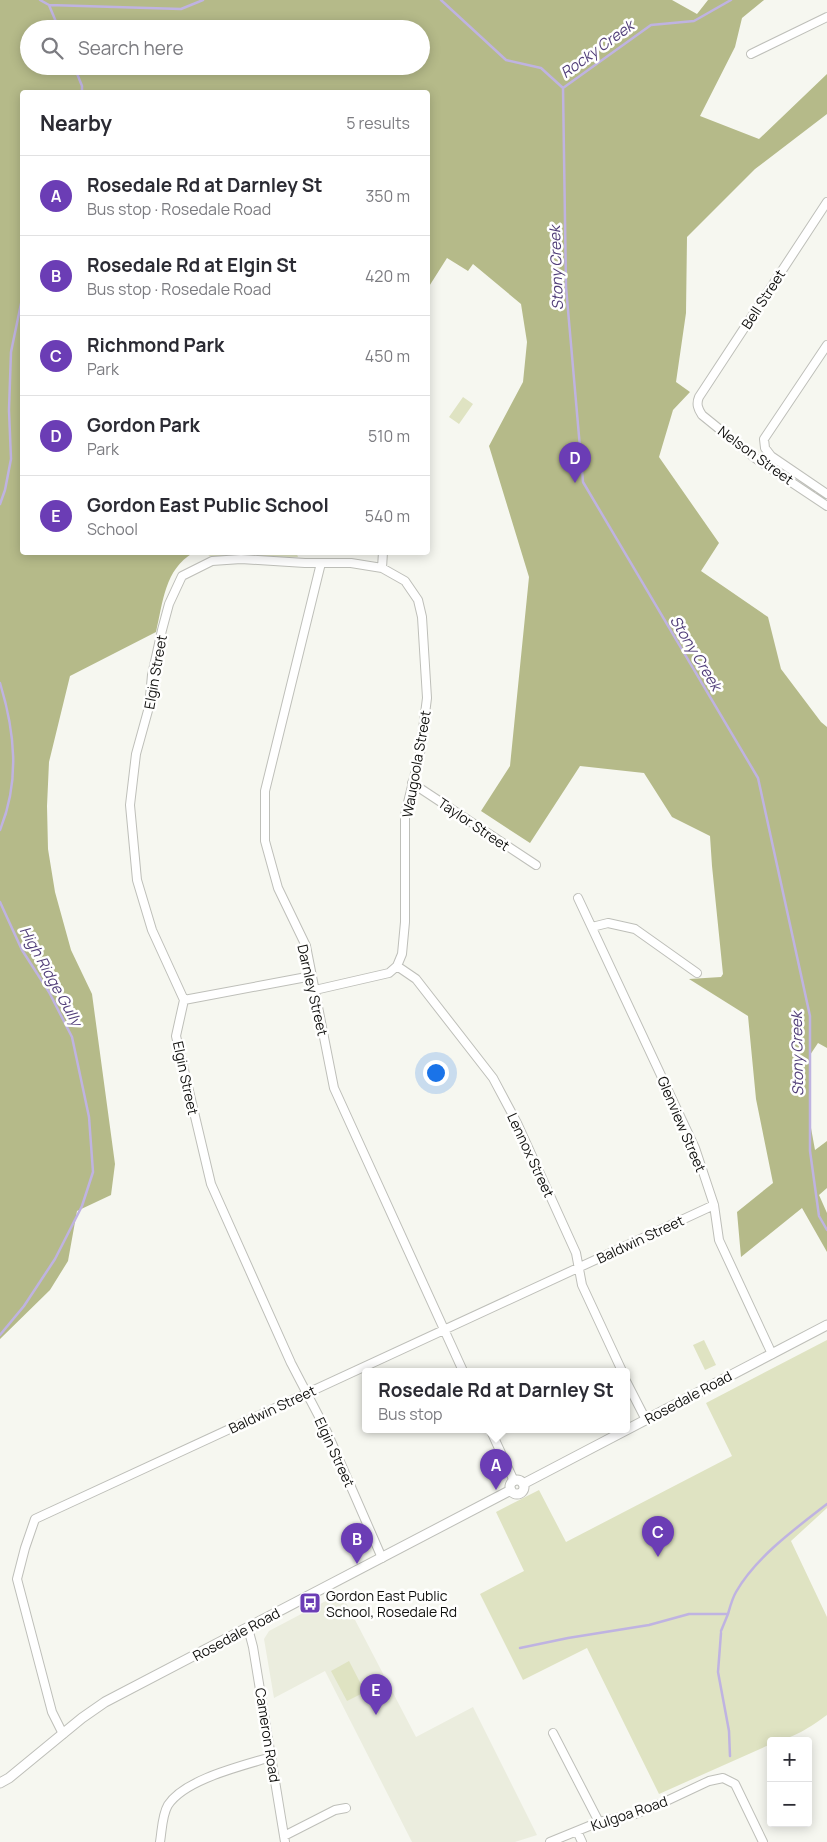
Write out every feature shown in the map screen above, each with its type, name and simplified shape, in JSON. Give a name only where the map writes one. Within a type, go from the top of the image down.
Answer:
[{"type":"street","points":[[751,54],[827,17]]},
{"type":"street","name":"Bell Street","points":[[699,397],[827,202]]},
{"type":"street","name":"Nelson Street","points":[[827,345],[764,439],[765,448],[771,456],[827,494]]},
{"type":"street","name":"Nelson Street","points":[[699,397],[697,403],[698,410],[702,416],[755,458],[827,506]]},
{"type":"street","points":[[321,564],[351,563],[382,568],[383,555]]},
{"type":"street","name":"Elgin Street","points":[[321,564],[241,560],[212,561],[182,576],[169,604],[162,630],[152,675],[149,707],[136,754],[130,805],[137,880],[152,930],[184,1000],[176,1036],[211,1184],[291,1363],[327,1432],[382,1558]]},
{"type":"street","name":"Darnley Street","points":[[321,564],[265,791],[265,841],[278,888],[306,946],[334,1088],[462,1368]]},
{"type":"street","name":"Waugoola Street","points":[[382,568],[404,581],[418,600],[422,617],[428,698],[420,753],[405,815],[405,922],[402,954],[397,966]]},
{"type":"street","name":"Taylor Street","points":[[412,783],[536,865]]},
{"type":"street","name":"Glenview Street","points":[[578,898],[695,1148],[714,1205],[719,1240],[772,1354]]},
{"type":"street","points":[[592,927],[608,923],[634,929],[697,973]]},
{"type":"street","points":[[315,990],[389,973],[397,966]]},
{"type":"street","name":"Lennox Street","points":[[397,966],[416,979],[493,1078],[517,1123],[576,1253],[582,1285],[621,1368]]},
{"type":"street","points":[[184,1000],[312,976]]},
{"type":"street","name":"Baldwin Street","points":[[63,1734],[52,1712],[17,1579],[24,1548],[35,1519],[714,1205]]},
{"type":"street","name":"Rosedale Road","points":[[630,1428],[827,1325]]},
{"type":"street","points":[[630,1389],[646,1420]]},
{"type":"street","points":[[492,1433],[518,1482]]},
{"type":"street","name":"Rosedale Road","points":[[0,1783],[9,1778],[105,1702],[511,1490],[514,1494],[520,1493],[524,1488],[518,1482],[619,1433]]},
{"type":"street","name":"Cameron Road","points":[[248,1628],[253,1647],[285,1839]]},
{"type":"street","points":[[553,1733],[599,1822]]},
{"type":"street","points":[[160,1842],[164,1814],[168,1806],[181,1792],[198,1782],[271,1757]]},
{"type":"street","name":"Kulgoa Road","points":[[550,1842],[599,1822],[635,1814],[708,1780],[723,1778],[735,1784],[763,1842]]},
{"type":"street","points":[[285,1839],[335,1810],[346,1808]]},
{"type":"street","points":[[577,1831],[582,1842]]},
{"type":"shaded area","points":[[341,1593],[416,1737],[473,1707],[537,1835],[515,1842],[412,1842],[325,1671],[274,1698],[264,1639],[269,1631]]},
{"type":"green space","points":[[0,0],[672,0],[697,14],[708,0],[764,0],[742,18],[735,47],[700,116],[759,139],[827,74],[827,114],[755,169],[687,237],[686,313],[676,382],[690,392],[673,410],[659,457],[719,543],[701,571],[768,617],[781,669],[821,722],[827,727],[827,1048],[818,1043],[810,1055],[809,1117],[815,1150],[827,1141],[827,1188],[819,1195],[827,1213],[827,1252],[802,1208],[741,1257],[737,1212],[773,1183],[756,1099],[748,1016],[689,979],[721,977],[723,974],[710,836],[672,817],[644,773],[580,766],[530,843],[481,811],[510,766],[529,577],[489,446],[523,382],[527,342],[521,304],[473,264],[468,271],[447,258],[430,285],[430,90],[20,90],[20,555],[190,555],[176,568],[171,577],[163,598],[156,632],[70,676],[49,762],[48,849],[55,892],[71,950],[92,994],[115,1164],[111,1195],[77,1211],[68,1261],[50,1290],[0,1339]]},
{"type":"green space","points":[[463,397],[473,404],[459,424],[449,417]]},
{"type":"green space","points":[[208,555],[297,555],[298,557],[234,556],[214,558]]},
{"type":"green space","points":[[704,1340],[716,1365],[705,1370],[693,1345]]},
{"type":"green space","points":[[827,1340],[827,1508],[791,1541],[827,1617],[827,1715],[793,1736],[767,1737],[767,1746],[659,1794],[587,1648],[523,1680],[480,1594],[524,1571],[496,1512],[539,1490],[566,1542],[732,1456],[706,1403]]},
{"type":"green space","points":[[349,1661],[365,1692],[347,1701],[331,1671]]},
{"type":"waterway","name":"Rocky Creek","points":[[40,0],[49,5],[181,9],[203,0]]},
{"type":"waterway","name":"Rocky Creek","points":[[441,0],[506,60],[541,68],[563,88],[651,25],[694,21],[731,0]]},
{"type":"waterway","name":"High Ridge Gully","points":[[49,5],[55,20]]},
{"type":"waterway","name":"High Ridge Gully","points":[[78,75],[82,90]]},
{"type":"waterway","name":"Stony Creek","points":[[563,88],[566,287],[583,482],[758,778],[810,1016],[810,1151],[819,1216],[827,1230]]},
{"type":"waterway","name":"High Ridge Gully","points":[[0,504],[5,490],[11,459],[9,410],[11,352],[20,309]]},
{"type":"waterway","name":"High Ridge Gully","points":[[0,683],[9,720],[13,756],[11,793],[0,830]]},
{"type":"waterway","name":"High Ridge Gully","points":[[0,902],[22,950],[49,992],[72,1037],[89,1117],[93,1172],[82,1206],[55,1259],[24,1306],[0,1335]]},
{"type":"waterway","points":[[520,1648],[649,1625],[689,1614],[728,1614],[736,1592],[754,1567],[777,1544],[827,1504]]},
{"type":"waterway","points":[[721,1631],[728,1614]]},
{"type":"waterway","points":[[721,1633],[718,1672],[729,1731],[730,1756]]},
{"type":"place","name":"Gordon Park","points":[[575,483]]},
{"type":"place","name":"Rosedale Rd at Darnley St","points":[[496,1490]]},
{"type":"place","name":"Richmond Park","points":[[658,1557]]},
{"type":"place","name":"Rosedale Rd at Elgin St","points":[[357,1564]]},
{"type":"place","name":"Gordon East Public School, Rosedale Rd","points":[[310,1603]]},
{"type":"place","name":"Gordon East Public School","points":[[376,1715]]}]
